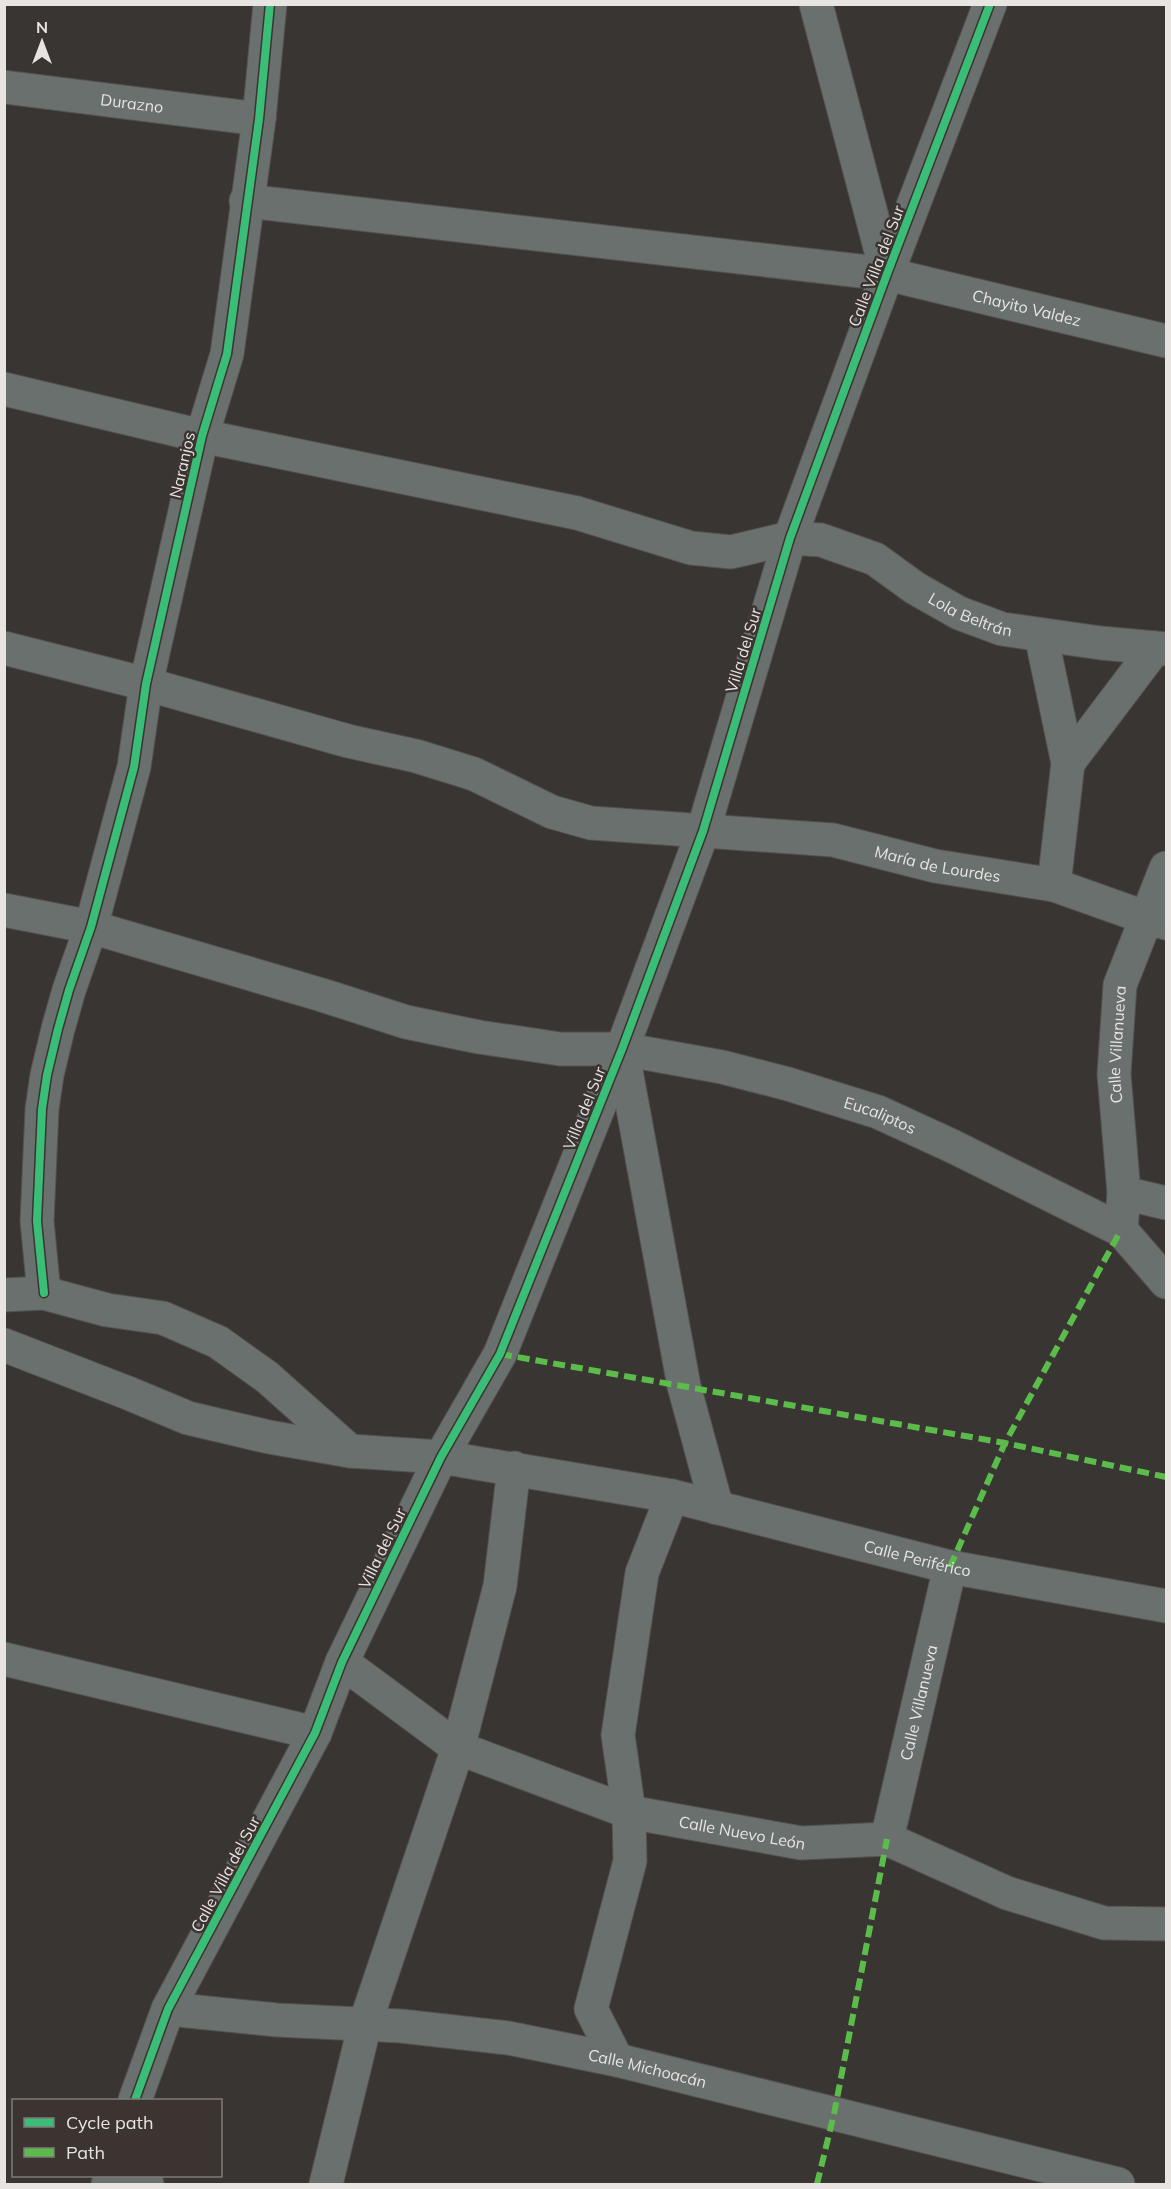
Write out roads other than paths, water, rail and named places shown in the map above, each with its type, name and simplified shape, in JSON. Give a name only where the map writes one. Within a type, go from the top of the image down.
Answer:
[{"type":"street","name":"Naranjos","points":[[44,1293],[37,1221],[42,1109],[58,1029],[91,927],[134,767],[146,684],[202,436],[227,354],[246,201],[259,119],[270,4]]},
{"type":"street","points":[[816,4],[887,274]]},
{"type":"street","name":"Calle Villa del Sur","points":[[790,538],[990,4]]},
{"type":"street","name":"Durazno","points":[[4,87],[259,119]]},
{"type":"street","name":"Chayito Valdez","points":[[246,201],[887,274],[1167,341]]},
{"type":"street","name":"Lola Beltrán","points":[[4,389],[202,436],[577,513],[691,548],[730,552],[790,538],[821,540],[875,559],[915,588],[959,613],[1002,629],[1161,648]]},
{"type":"street","name":"Villa del Sur","points":[[342,1662],[441,1457],[500,1354],[622,1049],[703,831],[790,538]]},
{"type":"street","points":[[1041,635],[1068,763],[1054,885]]},
{"type":"street","name":"María de Lourdes","points":[[4,648],[146,684],[348,741],[416,756],[474,774],[552,812],[591,823],[833,840],[935,866],[1054,885],[1157,921]]},
{"type":"street","points":[[1068,763],[1161,648]]},
{"type":"street","name":"Calle Villanueva","points":[[1121,1230],[1124,1193],[1114,1074],[1120,985],[1157,921],[1167,868]]},
{"type":"street","name":"Eucaliptos","points":[[4,910],[91,927],[406,1022],[479,1037],[560,1048],[622,1049],[722,1067],[788,1084],[878,1112],[1121,1230]]},
{"type":"street","points":[[622,1049],[684,1386],[717,1508]]},
{"type":"street","points":[[1124,1193],[1167,1203]]},
{"type":"street","points":[[1121,1230],[1167,1282]]},
{"type":"street","points":[[4,1295],[44,1293],[107,1310],[163,1318],[218,1342],[267,1377],[350,1451]]},
{"type":"street","name":"Calle Periférico","points":[[4,1345],[188,1418],[269,1437],[350,1451],[441,1457],[672,1496],[950,1566],[1167,1606]]},
{"type":"street","points":[[326,2184],[365,2024],[458,1748],[500,1586],[514,1468]]},
{"type":"street","points":[[617,2060],[591,2009],[630,1861],[630,1812],[618,1735],[642,1573],[672,1496]]},
{"type":"street","name":"Calle Villanueva","points":[[887,1839],[950,1566]]},
{"type":"street","points":[[4,1659],[315,1733]]},
{"type":"street","name":"Calle Villa del Sur","points":[[135,2099],[168,2009],[315,1733],[342,1662]]},
{"type":"street","name":"Calle Nuevo León","points":[[342,1662],[458,1748],[630,1812],[801,1843],[887,1839],[1007,1893],[1104,1923],[1167,1924]]},
{"type":"street","name":"Calle Michoacán","points":[[168,2009],[277,2020],[400,2026],[508,2038],[617,2060],[1118,2184]]},
{"type":"street","points":[[132,2177],[147,2184]]}]
